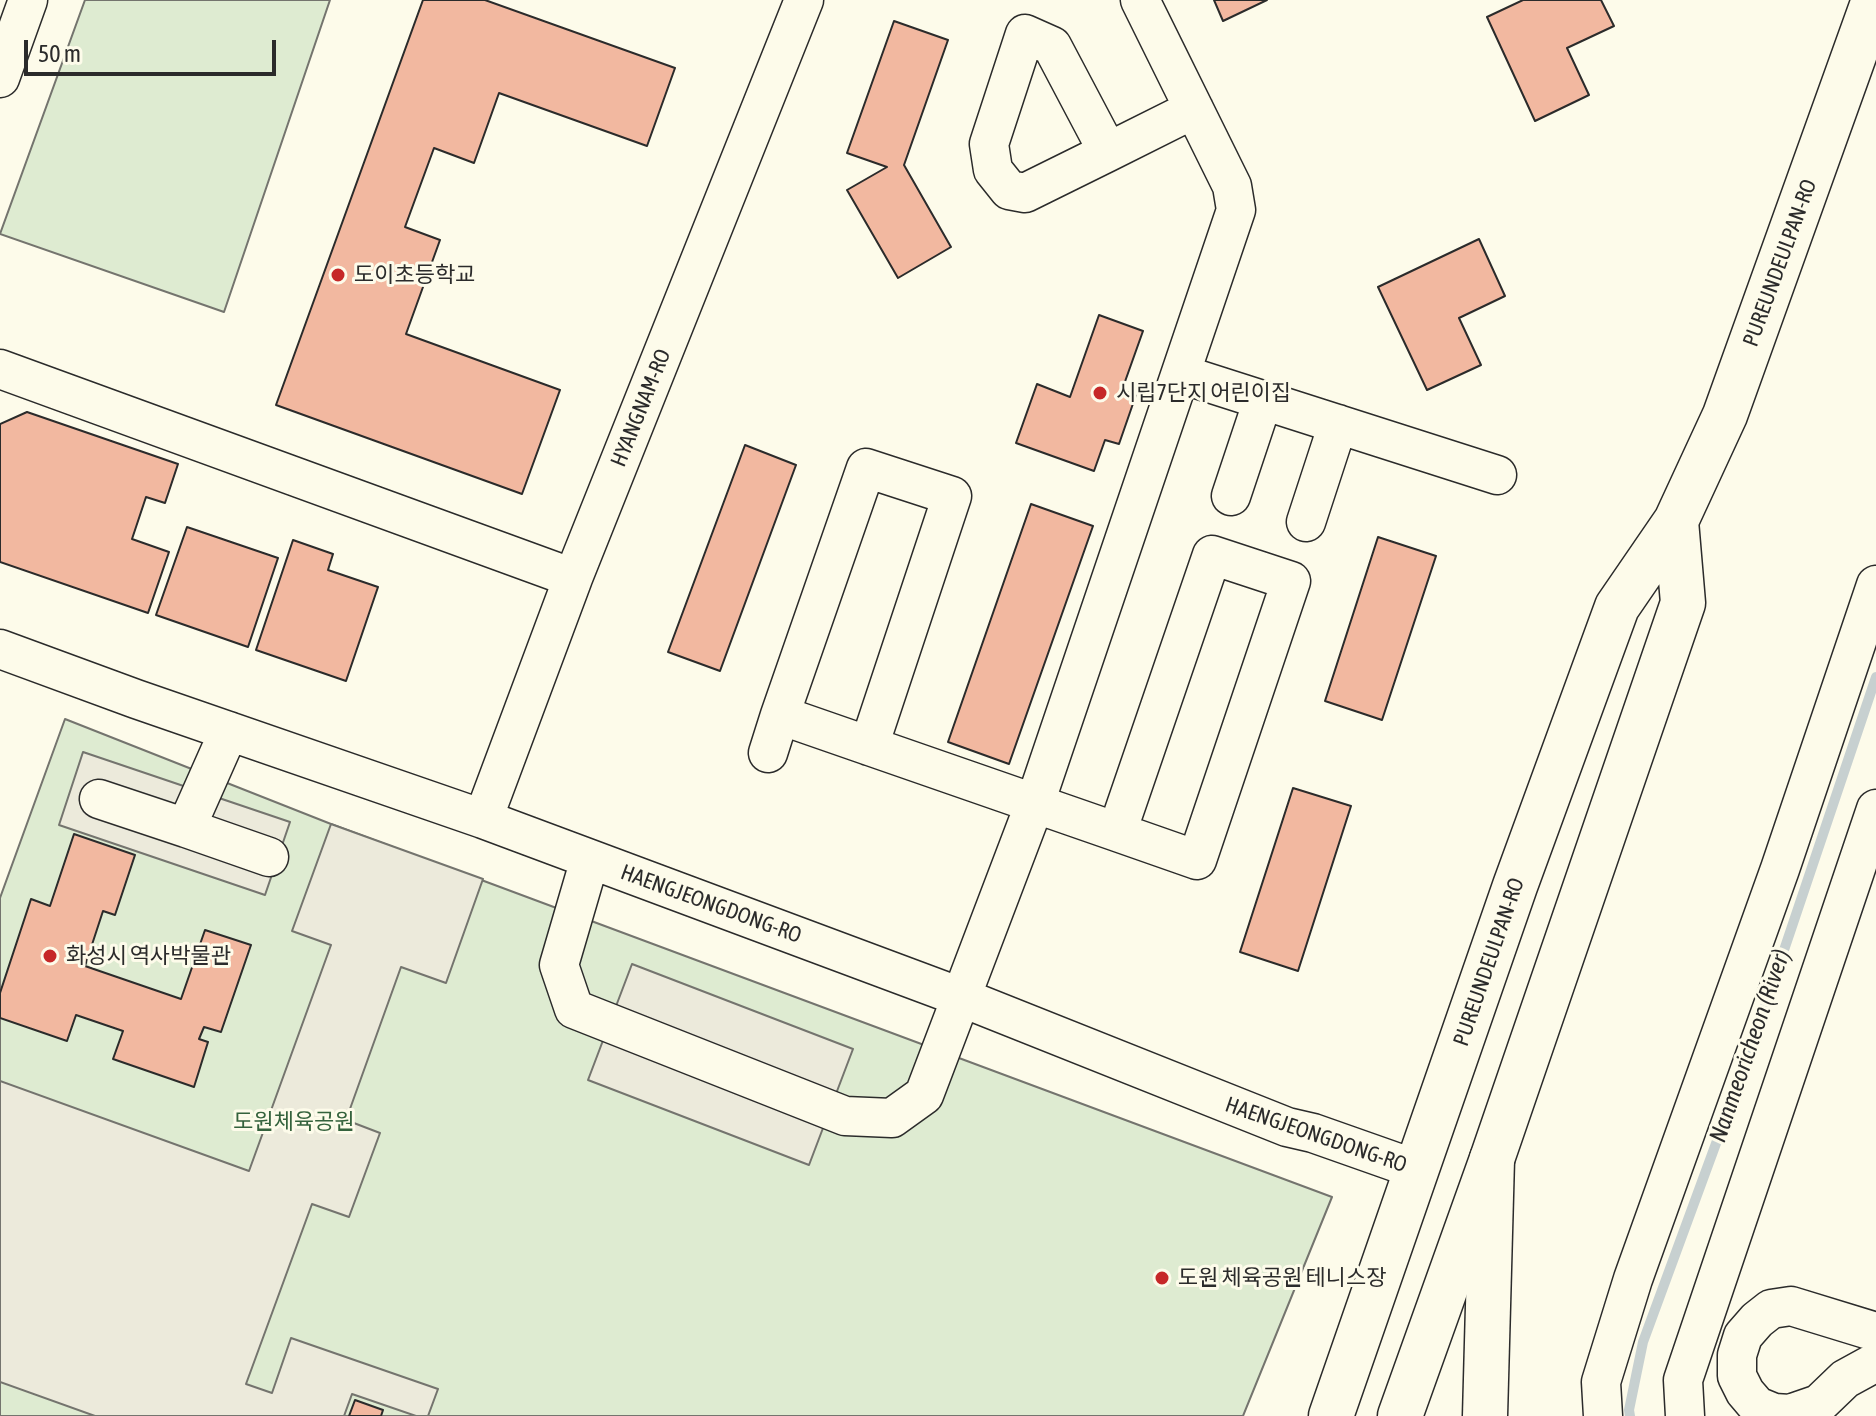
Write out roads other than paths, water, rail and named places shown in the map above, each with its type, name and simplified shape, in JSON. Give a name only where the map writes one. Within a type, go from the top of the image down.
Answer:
[{"type":"main road","name":"PUREUNDEULPAN-RO","points":[[1331,1416],[1515,886],[1617,607],[1676,521],[1725,415],[1874,0]]},
{"type":"main road","name":"PUREUNDEULPAN-RO","points":[[1400,1416],[1683,603],[1676,521]]},
{"type":"main road","points":[[1485,1416],[1492,1159]]},
{"type":"street","points":[[0,78],[28,0]]},
{"type":"street","name":"HYANGNAM-RO","points":[[483,819],[573,578],[804,0]]},
{"type":"street","points":[[590,859],[559,965],[574,1009],[845,1116],[892,1118],[924,1095],[1035,803],[1236,204],[1232,186],[1140,0]]},
{"type":"street","points":[[1108,152],[1194,109]]},
{"type":"street","points":[[0,369],[573,578]]},
{"type":"street","points":[[1181,374],[1497,475]]},
{"type":"street","points":[[1231,496],[1263,400]]},
{"type":"street","points":[[1306,522],[1338,424]]},
{"type":"street","points":[[768,753],[866,468],[952,496],[869,746]]},
{"type":"street","points":[[780,715],[1197,860],[1291,581],[1212,555],[1117,832]]},
{"type":"street","points":[[1603,1416],[1601,1382],[1633,1279],[1775,883],[1876,585]]},
{"type":"street","name":"HAENGJEONGDONG-RO","points":[[0,649],[483,819],[963,998],[1287,1127],[1313,1133],[1418,1170]]},
{"type":"street","points":[[186,828],[229,731]]},
{"type":"street","points":[[99,799],[269,857]]},
{"type":"street","points":[[1685,1416],[1683,1380],[1876,809]]},
{"type":"street","points":[[1876,1332],[1791,1306],[1771,1309],[1743,1336],[1737,1355],[1737,1376],[1757,1406],[1774,1413],[1790,1414],[1819,1404],[1845,1379],[1876,1362]]},
{"type":"waterway","name":"Nanmeoricheon (River)","points":[[1630,1416],[1643,1342],[1750,1051],[1876,677]]},
{"type":"place","name":"도이초등학교","points":[[338,275]]},
{"type":"place","name":"시립7단지 어린이집","points":[[1100,393]]},
{"type":"place","name":"화성시 역사박물관","points":[[50,956]]},
{"type":"place","name":"도원 체육공원 테니스장","points":[[1162,1278]]},
{"type":"park label","name":"도원체육공원","points":[[294,1122]]}]
